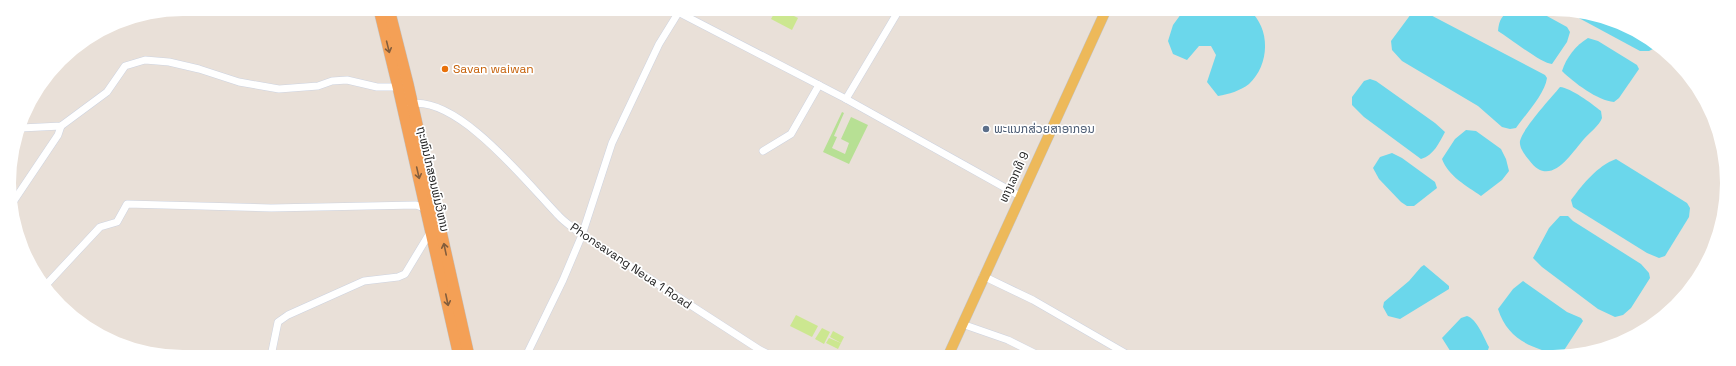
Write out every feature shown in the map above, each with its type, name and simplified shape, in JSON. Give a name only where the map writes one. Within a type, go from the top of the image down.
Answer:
[{"type":"highway","name":"ຖະໜົນໄກສອນພົມວິຫານ","points":[[381,16],[398,87],[408,105],[468,350]]},
{"type":"highway","name":"ຖະໜົນໄກສອນພົມວິຫານ","points":[[390,16],[427,210],[458,350]]},
{"type":"main road","name":"ທາງເລກທີ 9","points":[[951,350],[983,276],[1103,16]]},
{"type":"street","points":[[529,350],[563,280],[582,235],[612,143],[658,44],[674,16]]},
{"type":"street","points":[[689,16],[846,99],[1020,196]]},
{"type":"street","points":[[846,99],[895,16]]},
{"type":"street","points":[[25,128],[60,126],[107,92],[126,66],[145,60],[169,62],[199,69],[239,82],[279,89],[318,86],[332,81],[347,80],[377,87],[398,87]]},
{"type":"street","points":[[763,151],[791,134],[819,85]]},
{"type":"street","name":"Phonsavang Neua 1 Road","points":[[408,105],[425,103],[457,118],[475,130],[520,173],[559,217],[582,235],[761,350]]},
{"type":"street","points":[[16,197],[58,135],[60,126]]},
{"type":"street","points":[[49,282],[100,227],[117,222],[127,204],[271,208],[416,205],[427,210]]},
{"type":"street","points":[[272,350],[278,322],[288,315],[364,281],[398,277],[405,274],[432,231]]},
{"type":"street","points":[[983,276],[1033,300],[1120,350]]},
{"type":"street","points":[[962,324],[1008,340],[1028,350]]},
{"type":"green space","points":[[773,16],[794,16],[798,18],[792,30],[771,19]]},
{"type":"green space","points":[[842,112],[844,113],[834,136],[837,137],[832,148],[845,154],[849,143],[841,139],[851,117],[868,125],[849,164],[823,152]]},
{"type":"green space","points":[[796,315],[818,326],[812,337],[790,326]]},
{"type":"green space","points":[[822,328],[830,332],[824,344],[815,339]]},
{"type":"green space","points":[[833,331],[844,337],[841,343],[830,337]]},
{"type":"green space","points":[[829,338],[841,343],[838,349],[826,343]]},
{"type":"water","points":[[1180,16],[1254,16],[1261,26],[1264,36],[1265,47],[1261,67],[1256,76],[1242,89],[1218,96],[1207,82],[1216,55],[1211,46],[1199,46],[1187,60],[1173,54],[1168,41],[1173,25]]},
{"type":"water","points":[[1410,16],[1432,16],[1545,75],[1547,78],[1543,91],[1534,104],[1516,128],[1510,129],[1502,127],[1478,106],[1402,61],[1392,50],[1391,41]]},
{"type":"water","points":[[1504,16],[1547,16],[1567,27],[1570,32],[1567,42],[1552,64],[1547,63],[1498,31]]},
{"type":"water","points":[[1578,18],[1607,25],[1627,33],[1653,49],[1649,51],[1640,51]]},
{"type":"water","points":[[1588,38],[1598,41],[1637,65],[1639,69],[1619,98],[1614,102],[1593,95],[1562,71],[1572,52],[1579,44]]},
{"type":"water","points":[[1370,79],[1376,81],[1435,123],[1445,132],[1433,152],[1421,159],[1364,117],[1352,105],[1352,97],[1364,81]]},
{"type":"water","points":[[1560,87],[1575,93],[1592,104],[1601,111],[1602,118],[1597,126],[1566,160],[1552,170],[1544,171],[1537,168],[1524,154],[1521,149],[1520,141],[1526,129]]},
{"type":"water","points":[[1466,130],[1476,131],[1501,149],[1506,159],[1509,171],[1502,180],[1481,196],[1453,176],[1442,159],[1455,139]]},
{"type":"water","points":[[1392,153],[1402,158],[1435,182],[1437,188],[1414,206],[1407,206],[1401,202],[1379,179],[1373,168],[1380,157]]},
{"type":"water","points":[[1616,159],[1687,203],[1690,208],[1689,217],[1665,256],[1659,258],[1647,253],[1573,207],[1571,200],[1586,182],[1603,166]]},
{"type":"water","points":[[1560,216],[1568,216],[1573,221],[1641,264],[1649,273],[1650,278],[1631,308],[1623,315],[1615,317],[1598,309],[1542,267],[1533,258],[1549,228]]},
{"type":"water","points":[[1424,265],[1449,286],[1449,289],[1400,319],[1388,316],[1383,307],[1384,302],[1409,281]]},
{"type":"water","points":[[1523,281],[1567,312],[1581,318],[1583,321],[1564,350],[1544,350],[1531,346],[1514,335],[1508,328],[1502,320],[1498,309],[1513,289]]},
{"type":"water","points":[[1467,316],[1474,321],[1489,347],[1488,350],[1450,350],[1442,338],[1461,318]]},
{"type":"place","name":"Savan waiwan","points":[[445,69]]},
{"type":"place","name":"ພະແນກສ່ວຍສາອາກອນ","points":[[986,129]]}]
